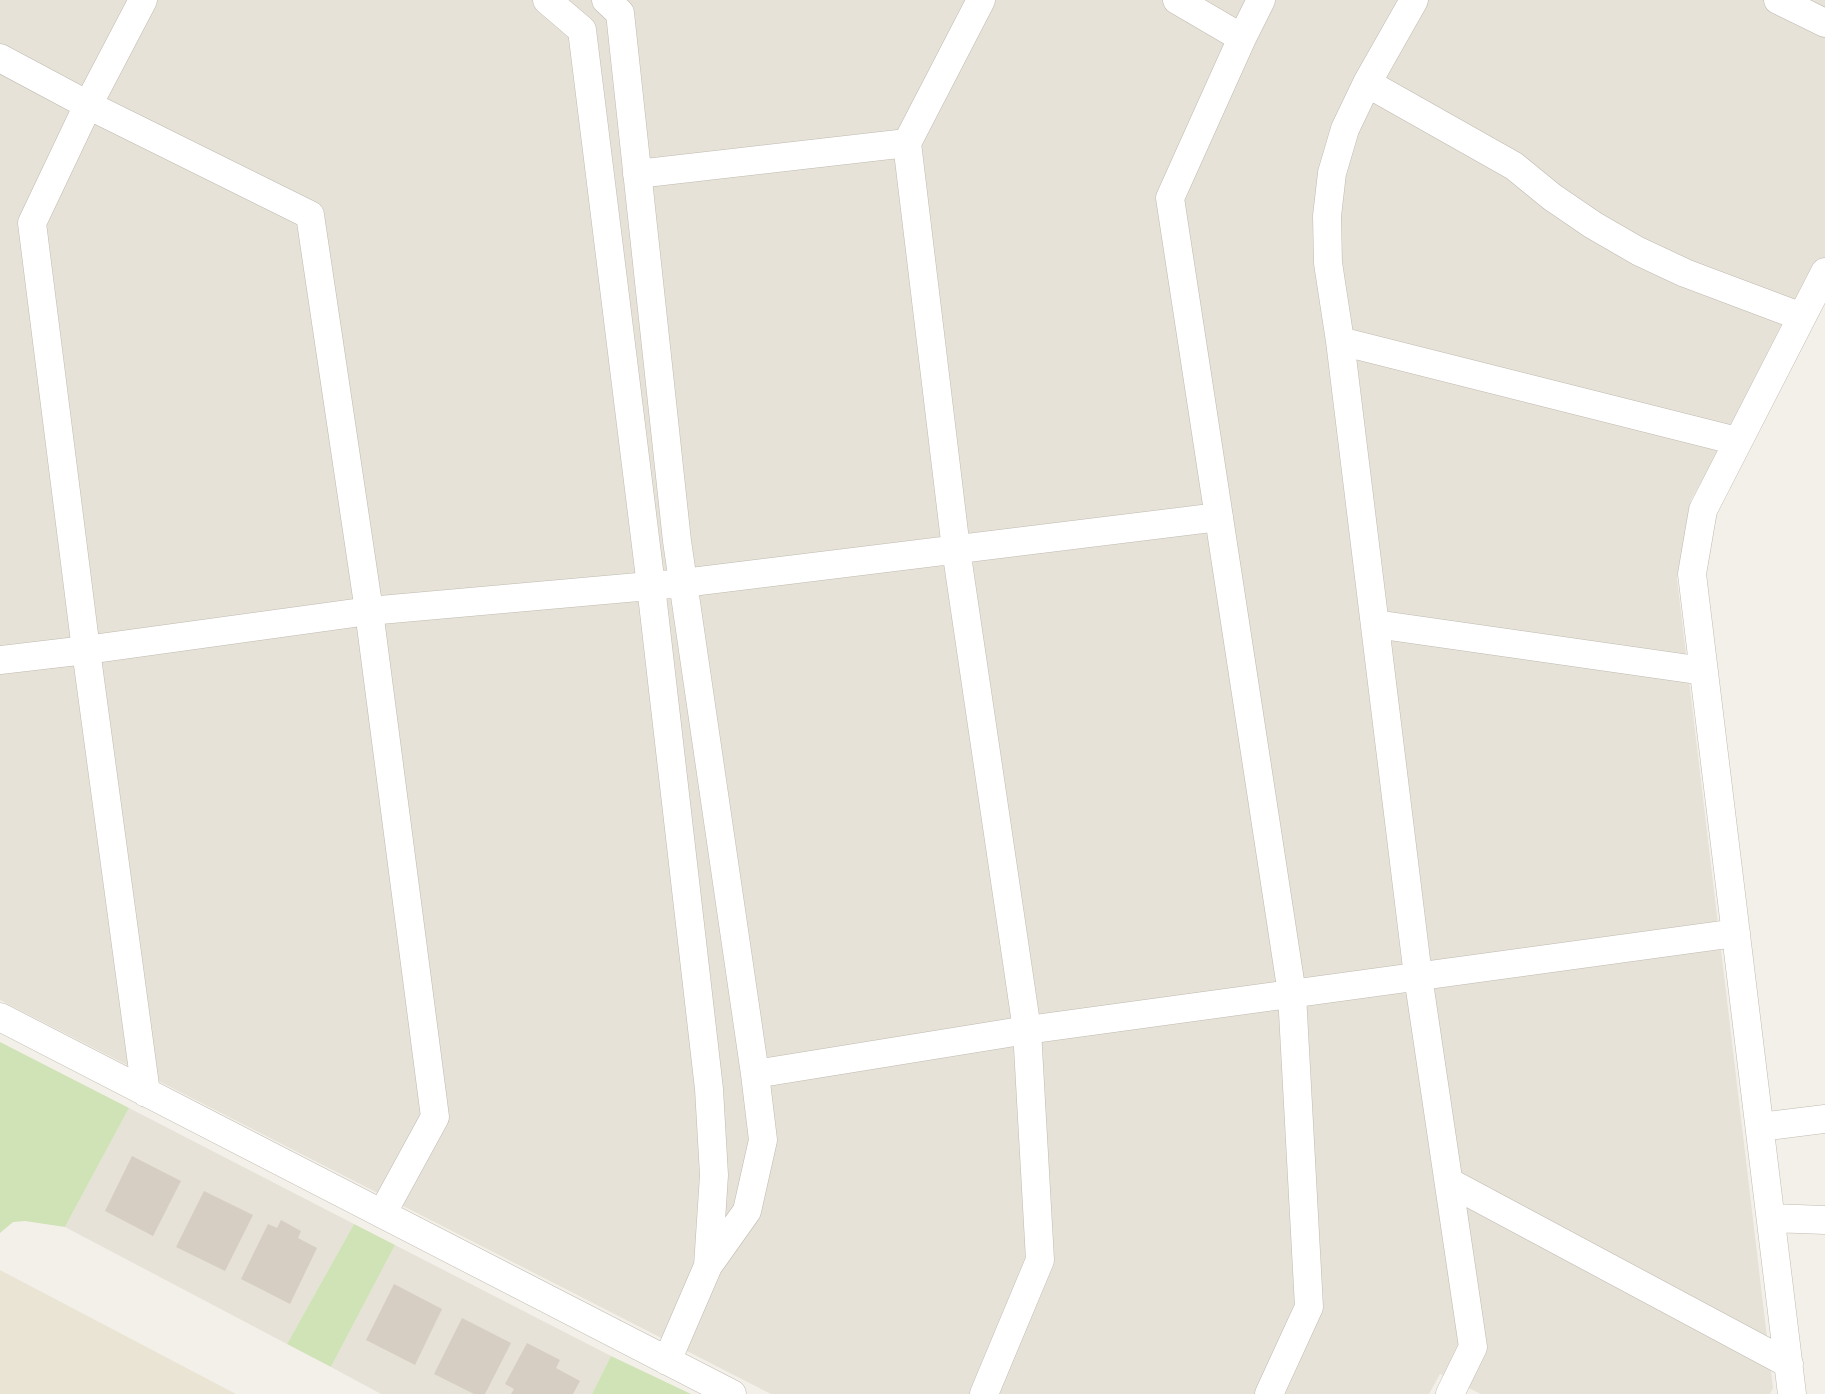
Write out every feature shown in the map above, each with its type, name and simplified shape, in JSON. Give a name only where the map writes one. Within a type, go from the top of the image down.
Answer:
[{"type":"street","points":[[143,0],[88,105],[32,223],[86,650],[146,1093]]},
{"type":"street","points":[[547,0],[582,30],[651,586],[709,1089],[714,1175],[708,1266]]},
{"type":"street","points":[[982,0],[906,143],[956,549],[1027,1030],[1040,1260],[984,1394]]},
{"type":"street","points":[[1176,0],[1242,38]]},
{"type":"street","points":[[1261,0],[1170,198],[1292,994],[1310,1307],[1269,1394]]},
{"type":"street","points":[[1414,0],[1367,83],[1345,129],[1332,173],[1327,216],[1328,263],[1340,341],[1418,976],[1473,1347],[1450,1394]]},
{"type":"street","points":[[1778,0],[1825,23]]},
{"type":"street","points":[[618,4],[676,531],[763,1140],[748,1211],[708,1266],[668,1361]]},
{"type":"street","points":[[0,58],[88,105],[310,215],[369,611],[435,1117],[382,1214]]},
{"type":"street","points":[[1367,83],[1514,166],[1552,197],[1593,225],[1638,251],[1685,273],[1802,317]]},
{"type":"street","points":[[637,174],[906,143]]},
{"type":"street","points":[[1792,1394],[1692,574],[1704,510],[1737,441],[1825,272]]},
{"type":"street","points":[[1340,341],[1737,441]]},
{"type":"street","points":[[0,660],[369,611],[683,583],[1219,517]]},
{"type":"street","points":[[1375,624],[1704,672]]},
{"type":"street","points":[[755,1074],[1027,1030],[1736,933]]},
{"type":"street","points":[[0,1018],[732,1394]]},
{"type":"street","points":[[1760,1127],[1825,1119]]},
{"type":"street","points":[[1449,1182],[1789,1364]]},
{"type":"street","points":[[1771,1218],[1825,1220]]},
{"type":"shaded area","points":[[0,0],[1825,0],[1825,262],[1691,500],[1677,579],[1773,1388],[1770,1394],[1481,1394],[1440,1374],[1429,1394],[771,1394],[0,1000]]},
{"type":"shaded area","points":[[129,1108],[354,1224],[287,1344],[65,1227]]},
{"type":"shaded area","points":[[395,1245],[611,1356],[592,1394],[381,1394],[331,1367]]},
{"type":"shaded area","points":[[0,1270],[236,1394],[0,1394]]},
{"type":"green space","points":[[0,1042],[129,1108],[65,1227],[25,1221],[13,1222],[0,1233]]},
{"type":"green space","points":[[354,1224],[395,1245],[331,1367],[287,1344]]},
{"type":"green space","points":[[611,1356],[691,1394],[592,1394]]},
{"type":"building","points":[[132,1156],[181,1181],[153,1236],[105,1211]]},
{"type":"building","points":[[204,1191],[253,1215],[225,1271],[176,1247]]},
{"type":"building","points":[[281,1220],[301,1231],[298,1238],[317,1248],[290,1304],[241,1279],[268,1224],[277,1228]]},
{"type":"building","points":[[394,1284],[442,1309],[415,1365],[366,1340]]},
{"type":"building","points":[[462,1318],[511,1343],[485,1394],[474,1394],[434,1374]]},
{"type":"building","points":[[527,1343],[560,1360],[556,1368],[580,1381],[573,1394],[511,1394],[514,1389],[505,1384]]}]
